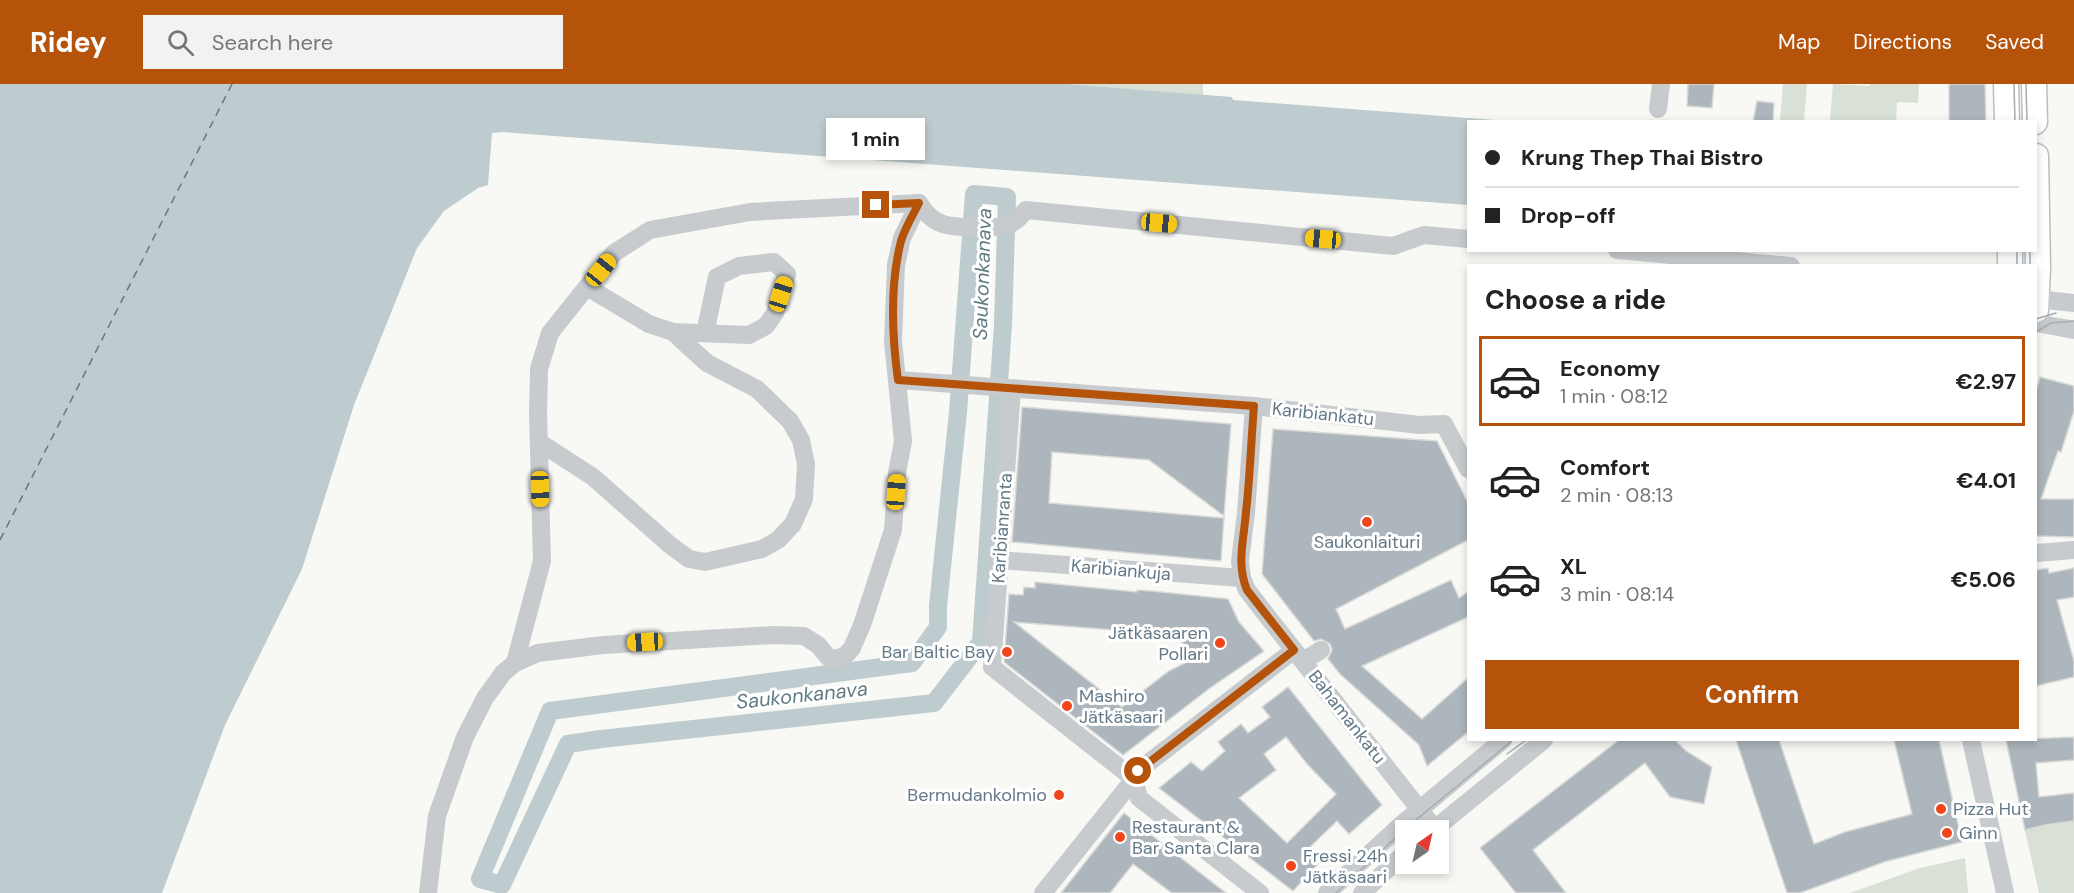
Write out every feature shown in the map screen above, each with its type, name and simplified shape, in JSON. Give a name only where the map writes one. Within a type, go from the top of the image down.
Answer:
[{"type":"main road","points":[[2006,84],[2007,120]]},
{"type":"main road","points":[[2034,84],[2035,120]]},
{"type":"street","points":[[919,203],[926,214],[942,224],[957,226],[992,228],[1008,225],[1026,210],[1393,246],[1424,235],[1467,239]]},
{"type":"street","points":[[515,663],[542,561],[539,369],[550,333],[614,253],[650,230],[750,212],[919,203]]},
{"type":"street","points":[[428,893],[437,816],[465,737],[485,698],[503,673],[515,663],[538,653],[603,645],[774,635],[804,636],[833,659],[845,656],[852,648],[862,625],[893,530],[897,473],[903,441],[892,340],[896,265],[902,238],[919,203]]},
{"type":"street","points":[[1629,252],[1659,257],[1762,264]]},
{"type":"street","points":[[587,287],[649,324],[673,332],[749,335],[766,326],[775,312],[787,274],[774,262],[739,266],[717,277],[705,333]]},
{"type":"street","points":[[2037,303],[2074,303]]},
{"type":"street","points":[[2037,323],[2074,330]]},
{"type":"street","points":[[539,442],[593,477],[689,559],[705,562],[762,549],[778,540],[793,524],[804,499],[806,464],[801,440],[790,421],[757,388],[707,363],[673,332]]},
{"type":"street","name":"Karibiankatu","points":[[898,380],[1254,406],[1419,425],[1444,424],[1467,467]]},
{"type":"street","name":"Karibianranta","points":[[1010,389],[992,667],[1136,775]]},
{"type":"street","points":[[1242,578],[1240,561],[1254,406]]},
{"type":"street","points":[[2037,553],[2074,550]]},
{"type":"street","name":"Karibiankuja","points":[[999,560],[1242,578]]},
{"type":"street","name":"Bahamankatu","points":[[1242,578],[1247,590],[1427,820]]},
{"type":"street","points":[[1043,893],[1136,775],[1299,656],[1321,651]]},
{"type":"street","points":[[1431,820],[1502,741]]},
{"type":"street","points":[[1432,820],[1543,741]]},
{"type":"street","points":[[1971,741],[2005,893]]},
{"type":"street","points":[[1136,775],[1139,798],[1260,893]]},
{"type":"street","points":[[1326,893],[1395,845]]},
{"type":"street","points":[[1362,893],[1395,862]]},
{"type":"shaded area","points":[[0,84],[1067,84],[1232,97],[1233,100],[1494,120],[1467,120],[1467,205],[492,133],[488,185],[478,188],[444,211],[417,248],[354,405],[302,569],[225,725],[162,893],[0,893]]},
{"type":"shaded area","points":[[1067,84],[1203,84],[1203,95]]},
{"type":"shaded area","points":[[1783,84],[1807,84],[1804,120],[1780,120]]},
{"type":"shaded area","points":[[1833,84],[1870,86],[1870,84],[1919,84],[1918,103],[1897,102],[1896,120],[1830,120]]},
{"type":"shaded area","points":[[2074,821],[2074,893],[2039,893],[2025,830]]},
{"type":"shaded area","points":[[1965,858],[1968,893],[1850,893],[1920,868]]},
{"type":"building","points":[[1688,84],[1714,84],[1712,108],[1687,106]]},
{"type":"building","points":[[1949,84],[1985,84],[1986,120],[1949,120]]},
{"type":"building","points":[[1757,101],[1774,103],[1773,120],[1753,120]]},
{"type":"building","points":[[2040,377],[2074,386],[2074,411],[2061,452],[2058,451],[2041,499],[2074,499],[2074,537],[2037,536],[2037,388]]},
{"type":"building","points":[[1022,407],[1231,424],[1224,516],[1149,460],[1052,452],[1049,503],[1224,518],[1221,561],[1012,542]]},
{"type":"building","name":"Saukonlaituri","points":[[1273,429],[1437,441],[1467,501],[1467,541],[1336,609],[1345,629],[1451,580],[1459,598],[1467,593],[1467,617],[1362,666],[1422,719],[1467,679],[1467,733],[1427,766],[1419,745],[1340,674],[1328,659],[1332,650],[1330,644],[1321,639],[1314,641],[1262,574]]},
{"type":"building","points":[[2048,568],[2049,573],[2074,568],[2074,597],[2057,600],[2074,661],[2074,677],[2037,686],[2037,570]]},
{"type":"building","points":[[1035,582],[1228,599],[1239,622],[1264,651],[1210,688],[1123,755],[1004,662],[1009,594],[1023,595],[1024,587],[1035,588]],"holes":[[[1014,622],[1127,631],[1128,629],[1173,632],[1195,658],[1169,671],[1122,707]]]},
{"type":"building","points":[[1288,687],[1382,805],[1349,834],[1337,821],[1308,849],[1320,862],[1293,891],[1159,788],[1191,762],[1202,771],[1225,751],[1218,742],[1241,724],[1248,733],[1270,717],[1262,707]],"holes":[[[1286,737],[1307,764],[1336,794],[1287,843],[1239,798],[1276,770],[1264,754]]]},
{"type":"building","points":[[2074,737],[2074,760],[2036,763],[2039,797],[2074,793],[2074,821],[2025,830],[2006,741],[2037,741],[2037,739]]},
{"type":"building","points":[[1618,741],[1676,741],[1686,751],[1712,767],[1704,804],[1670,797],[1645,763],[1533,850],[1566,893],[1516,893],[1480,848]]},
{"type":"building","points":[[1736,741],[1779,741],[1814,844],[1845,832],[1912,814],[1894,741],[1939,741],[1962,842],[1884,862],[1800,893],[1787,893]]},
{"type":"building","points":[[1124,813],[1226,893],[1172,893],[1133,864],[1110,893],[1061,893]]},
{"type":"waterway","name":"Saukonkanava","points":[[974,194],[1007,197],[1003,325],[981,642],[934,703],[568,744],[502,885],[480,879],[550,711],[912,663],[938,627],[938,606],[958,412],[974,194]]},
{"type":"ferry route","points":[[0,540],[232,84]]},
{"type":"tram line","points":[[2014,84],[2015,120]]},
{"type":"tram line","points":[[2026,84],[2027,120]]},
{"type":"tram line","points":[[2017,252],[2017,264]]},
{"type":"tram line","points":[[2030,252],[2030,264]]},
{"type":"tram line","points":[[2037,319],[2056,313]]},
{"type":"tram line","points":[[2037,331],[2051,323],[2074,321]]},
{"type":"tram line","points":[[1336,893],[1405,829],[1512,741]]},
{"type":"tram line","points":[[1507,754],[1525,741]]},
{"type":"place","name":"Saukonlaituri","points":[[1367,522]]},
{"type":"place","name":"Jätkäsaaren Pollari","points":[[1220,643]]},
{"type":"place","name":"Bar Baltic Bay","points":[[1007,652]]},
{"type":"place","name":"Mashiro Jätkäsaari","points":[[1067,706]]},
{"type":"place","name":"Bermudankolmio","points":[[1059,795]]},
{"type":"place","name":"Pizza Hut","points":[[1941,809]]},
{"type":"place","name":"Ginn","points":[[1947,833]]},
{"type":"place","name":"Restaurant & Bar Santa Clara","points":[[1120,837]]},
{"type":"place","name":"Fressi 24h Jätkäsaari","points":[[1291,866]]},
{"type":"route","points":[[876,205],[919,203],[902,238],[896,265],[892,340],[898,380],[1254,406],[1240,561],[1242,578],[1247,590],[1294,650],[1138,771]]}]
